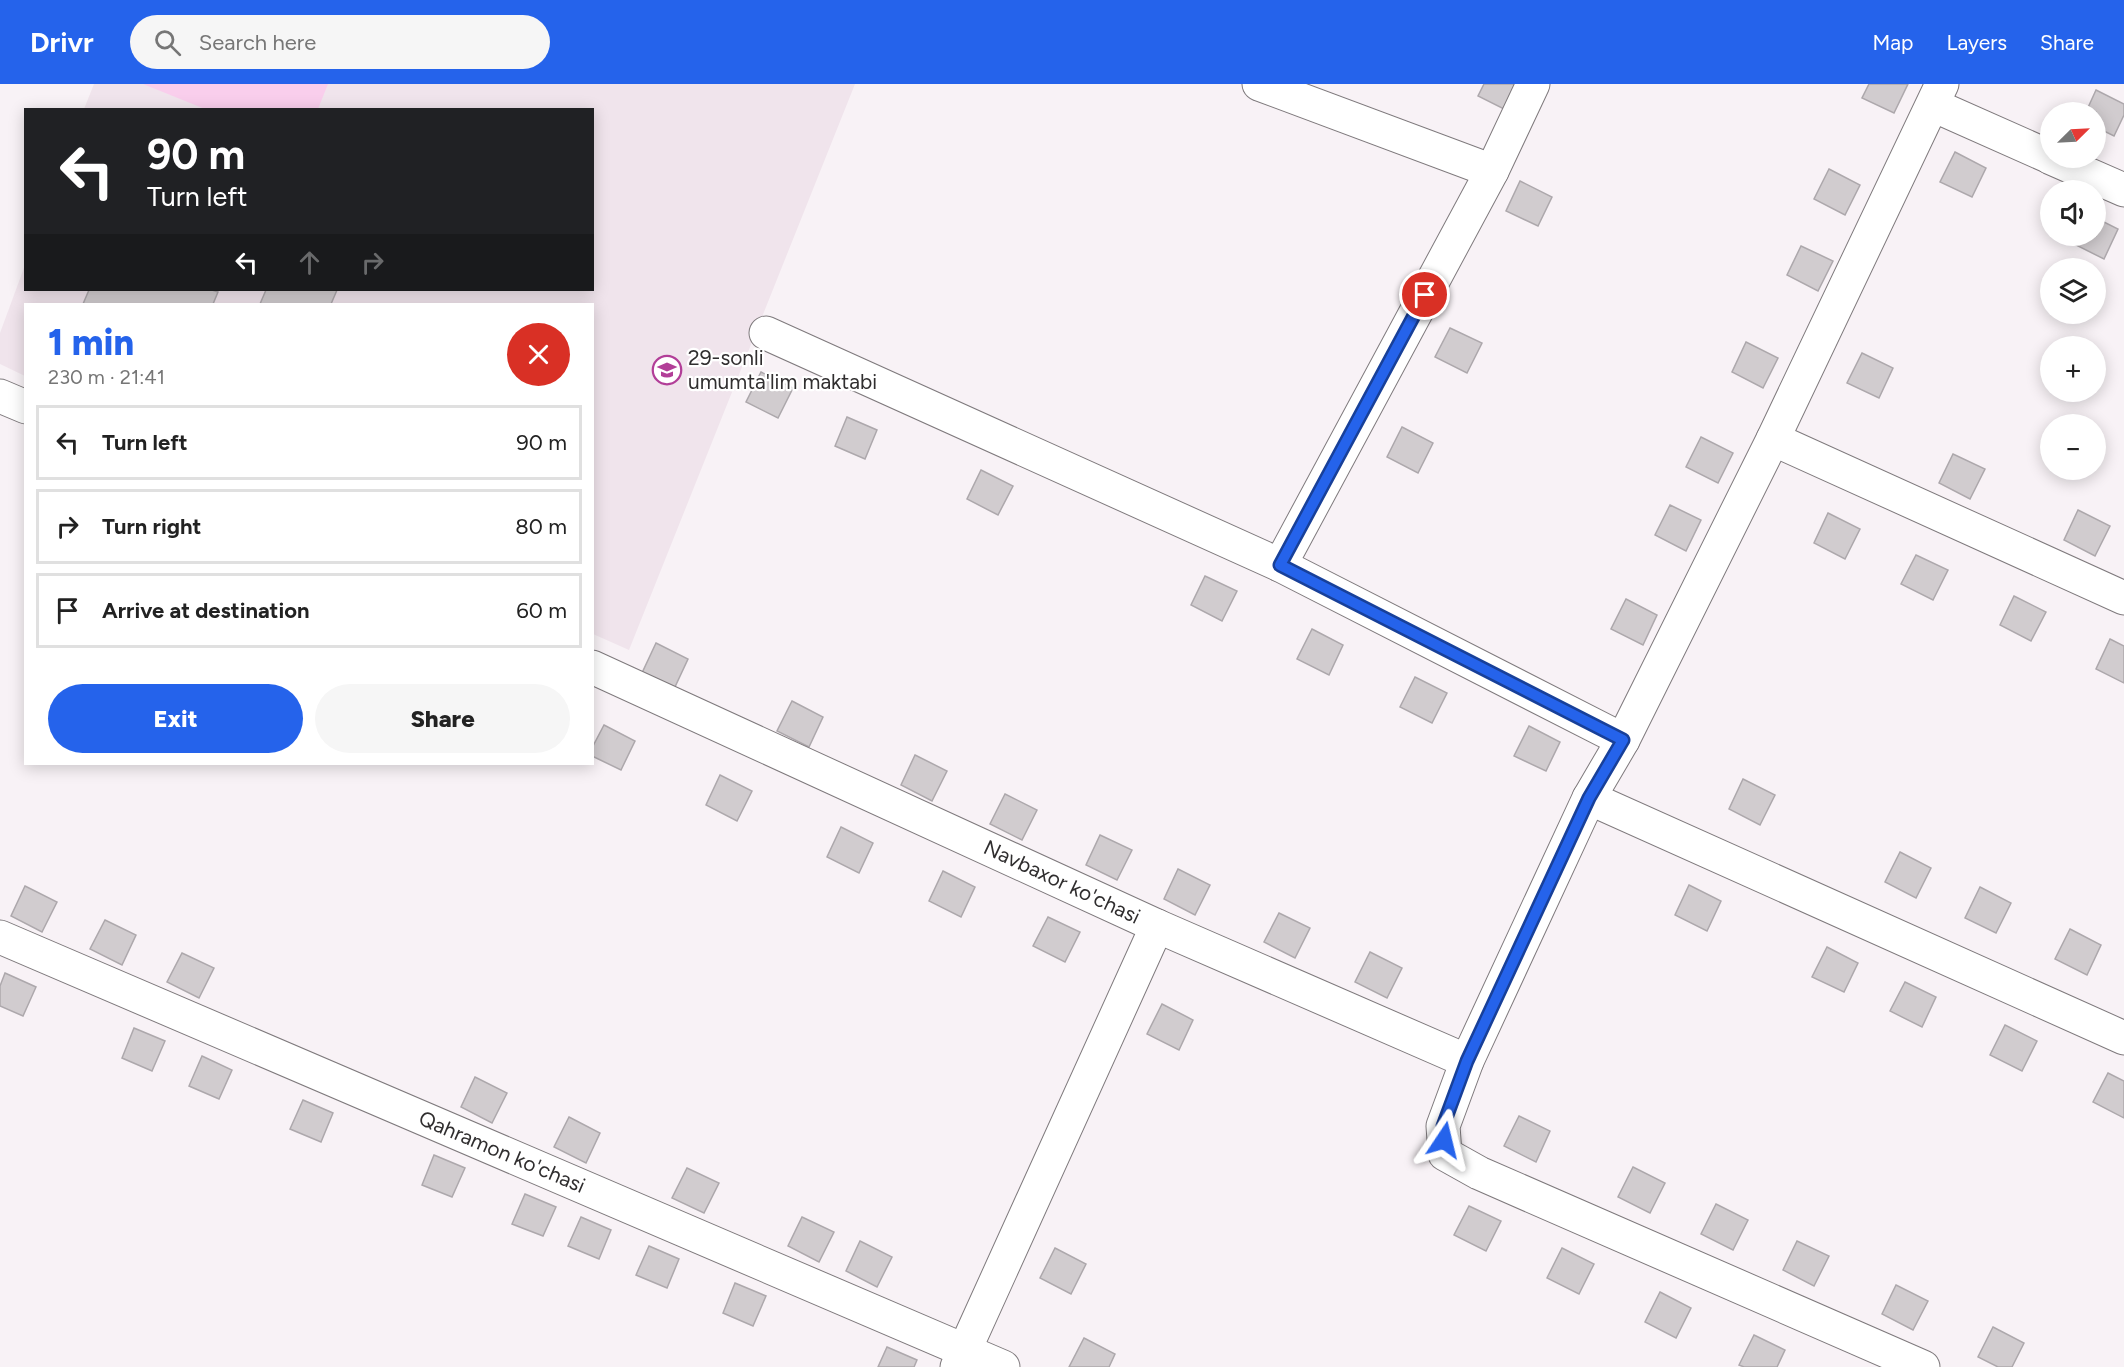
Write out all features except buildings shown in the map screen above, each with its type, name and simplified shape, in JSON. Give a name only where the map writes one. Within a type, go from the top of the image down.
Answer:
[{"type":"street","points":[[1260,84],[1492,171]]},
{"type":"street","points":[[1280,565],[1492,171],[1533,84]]},
{"type":"street","points":[[1923,1367],[1479,1173],[1445,1154],[1443,1126],[1467,1061],[1589,798],[1623,740],[1773,440],[1937,95],[2040,151]]},
{"type":"street","points":[[2075,168],[2124,190]]},
{"type":"street","points":[[766,333],[1280,565],[1623,740]]},
{"type":"street","points":[[0,396],[24,407]]},
{"type":"street","points":[[1773,440],[2124,598]]},
{"type":"street","name":"Navbaxor ko'chasi","points":[[594,668],[1157,926],[961,1358]]},
{"type":"street","points":[[1589,798],[2124,1038]]},
{"type":"street","points":[[1157,926],[1467,1061]]},
{"type":"street","name":"Qahramon ko'chasi","points":[[0,937],[961,1358],[1003,1367]]},
{"type":"shaded area","name":"29-sonli umumta'lim maktabi","points":[[94,84],[855,84],[629,650],[594,634],[594,303],[24,303],[24,376],[0,364],[0,333],[24,268],[24,291],[594,291],[594,108],[84,108]]},
{"type":"shaded area","points":[[143,84],[328,84],[318,108],[203,108]]},
{"type":"place","name":"29-sonli umumta'lim maktabi","points":[[667,370]]},
{"type":"route","points":[[1425,295],[1280,565],[1623,740],[1589,798],[1467,1061],[1443,1126],[1444,1140]]}]
